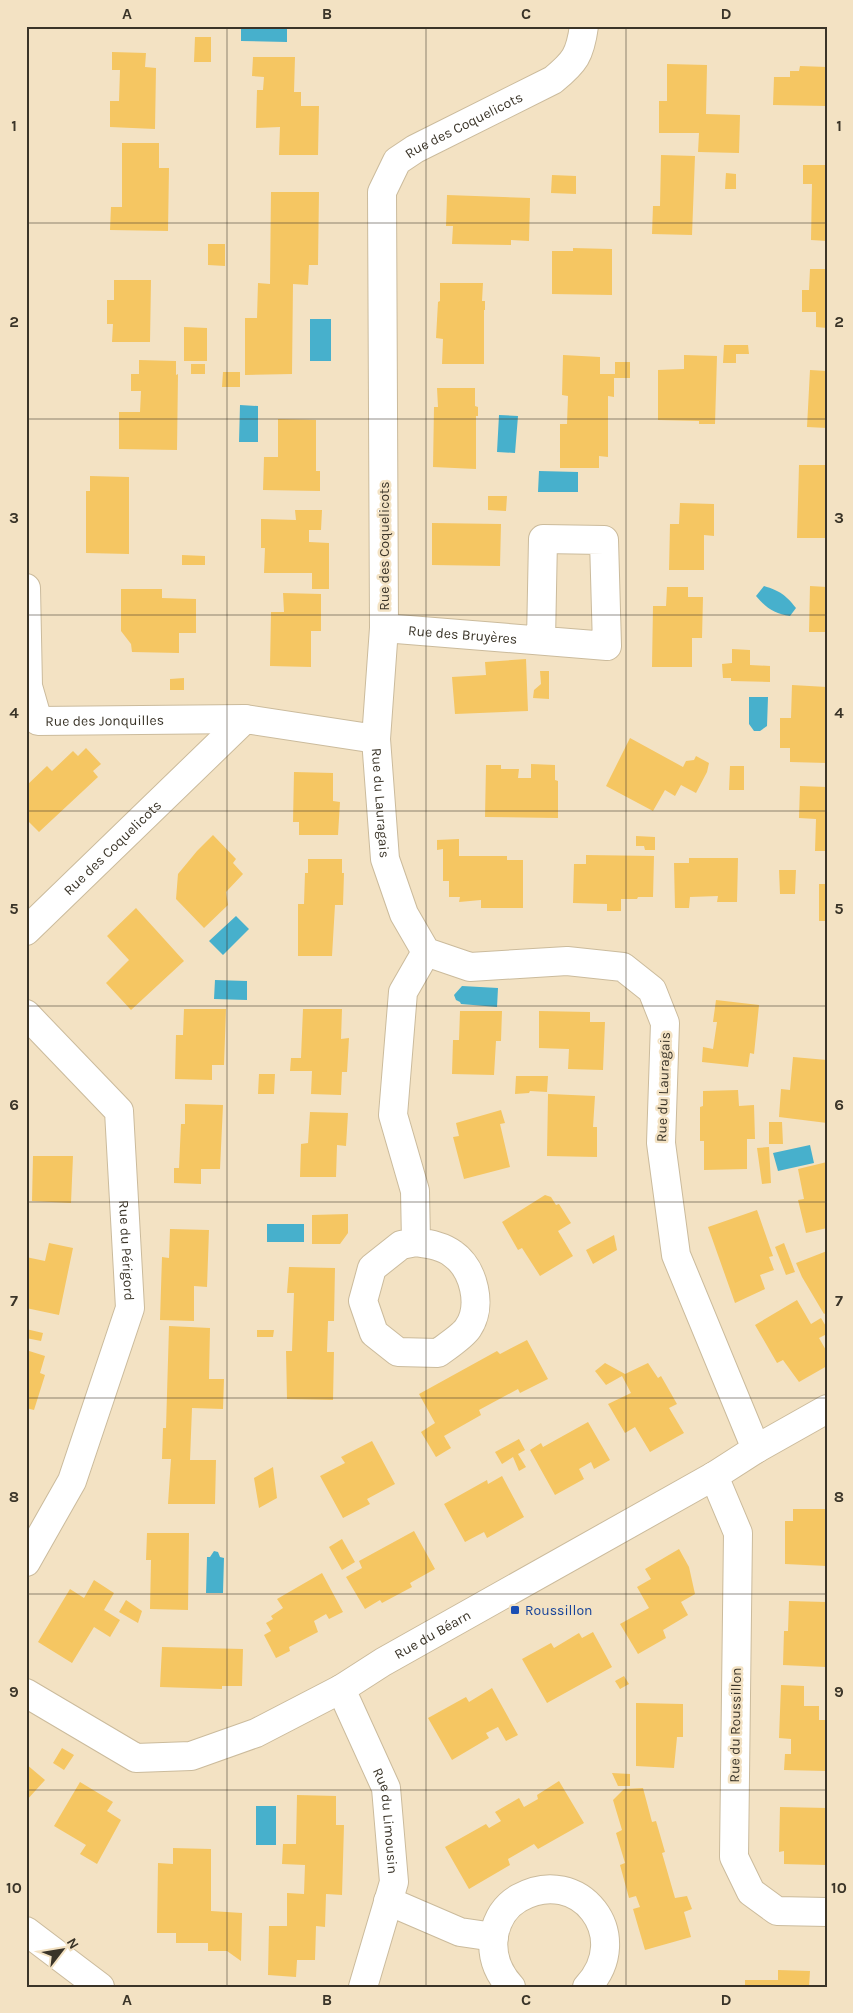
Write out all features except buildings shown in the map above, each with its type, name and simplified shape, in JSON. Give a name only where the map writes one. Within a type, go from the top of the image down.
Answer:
[{"type":"street","name":"Rue des Coquelicots","points":[[376,739],[384,628],[382,192],[397,161],[415,149],[554,80],[569,67],[580,50],[584,26]]},
{"type":"street","name":"Rue des Jonquilles","points":[[26,588],[28,686],[38,721],[245,720]]},
{"type":"street","name":"Rue des Bruyères","points":[[384,628],[541,640]]},
{"type":"street","name":"Rue des Coquelicots","points":[[26,931],[245,720]]},
{"type":"street","points":[[245,720],[376,739]]},
{"type":"street","name":"Rue du Lauragais","points":[[376,739],[385,859],[404,914],[426,952],[470,967],[567,961],[623,967],[652,990],[665,1023],[660,1143],[676,1255],[756,1449]]},
{"type":"street","points":[[416,1242],[415,1191],[394,1115],[403,992],[426,952]]},
{"type":"street","name":"Rue du Périgord","points":[[26,1014],[120,1111],[130,1308],[72,1481],[26,1562]]},
{"type":"street","points":[[416,1242],[434,1244],[454,1254],[472,1277],[476,1306],[468,1329],[438,1353],[398,1352],[374,1333],[363,1301],[372,1268],[401,1245],[416,1242]]},
{"type":"street","name":"Rue du Béarn","points":[[26,1693],[136,1758],[191,1756],[256,1733],[341,1689],[383,1662],[714,1476],[756,1449],[827,1409]]},
{"type":"street","name":"Rue du Roussillon","points":[[714,1476],[738,1532],[734,1857],[751,1892],[777,1911],[827,1912]]},
{"type":"street","name":"Rue du Limousin","points":[[341,1689],[386,1788],[394,1882],[362,1987]]},
{"type":"street","points":[[511,1987],[500,1973],[494,1959],[492,1943],[495,1926],[503,1912],[514,1901],[528,1892],[544,1888],[560,1889],[575,1895],[588,1904],[598,1916],[604,1932],[606,1948],[596,1978],[587,1987]]},
{"type":"street","points":[[388,1901],[460,1932],[494,1937]]},
{"type":"street","points":[[26,1931],[100,1987]]},
{"type":"water","points":[[241,26],[287,26],[287,42],[241,41]]},
{"type":"water","points":[[310,319],[331,319],[331,361],[310,361]]},
{"type":"water","points":[[240,405],[258,406],[258,442],[239,442]]},
{"type":"water","points":[[499,415],[518,416],[515,453],[497,452]]},
{"type":"water","points":[[539,471],[578,472],[578,492],[538,492]]},
{"type":"water","points":[[764,586],[782,594],[796,608],[790,616],[771,610],[756,596]]},
{"type":"water","points":[[749,697],[768,697],[767,726],[760,731],[754,731],[749,724]]},
{"type":"water","points":[[236,916],[249,929],[223,955],[209,941]]},
{"type":"water","points":[[215,980],[247,981],[247,1000],[214,999]]},
{"type":"water","points":[[462,986],[498,988],[497,1007],[461,1004],[454,995]]},
{"type":"water","points":[[810,1145],[814,1163],[778,1171],[773,1153]]},
{"type":"water","points":[[267,1224],[304,1224],[304,1242],[267,1242]]},
{"type":"water","points":[[214,1551],[224,1558],[223,1593],[206,1593],[207,1557],[210,1557]]},
{"type":"water","points":[[256,1806],[276,1806],[276,1845],[256,1845]]},
{"type":"place","name":"Roussillon","points":[[515,1610]]}]
